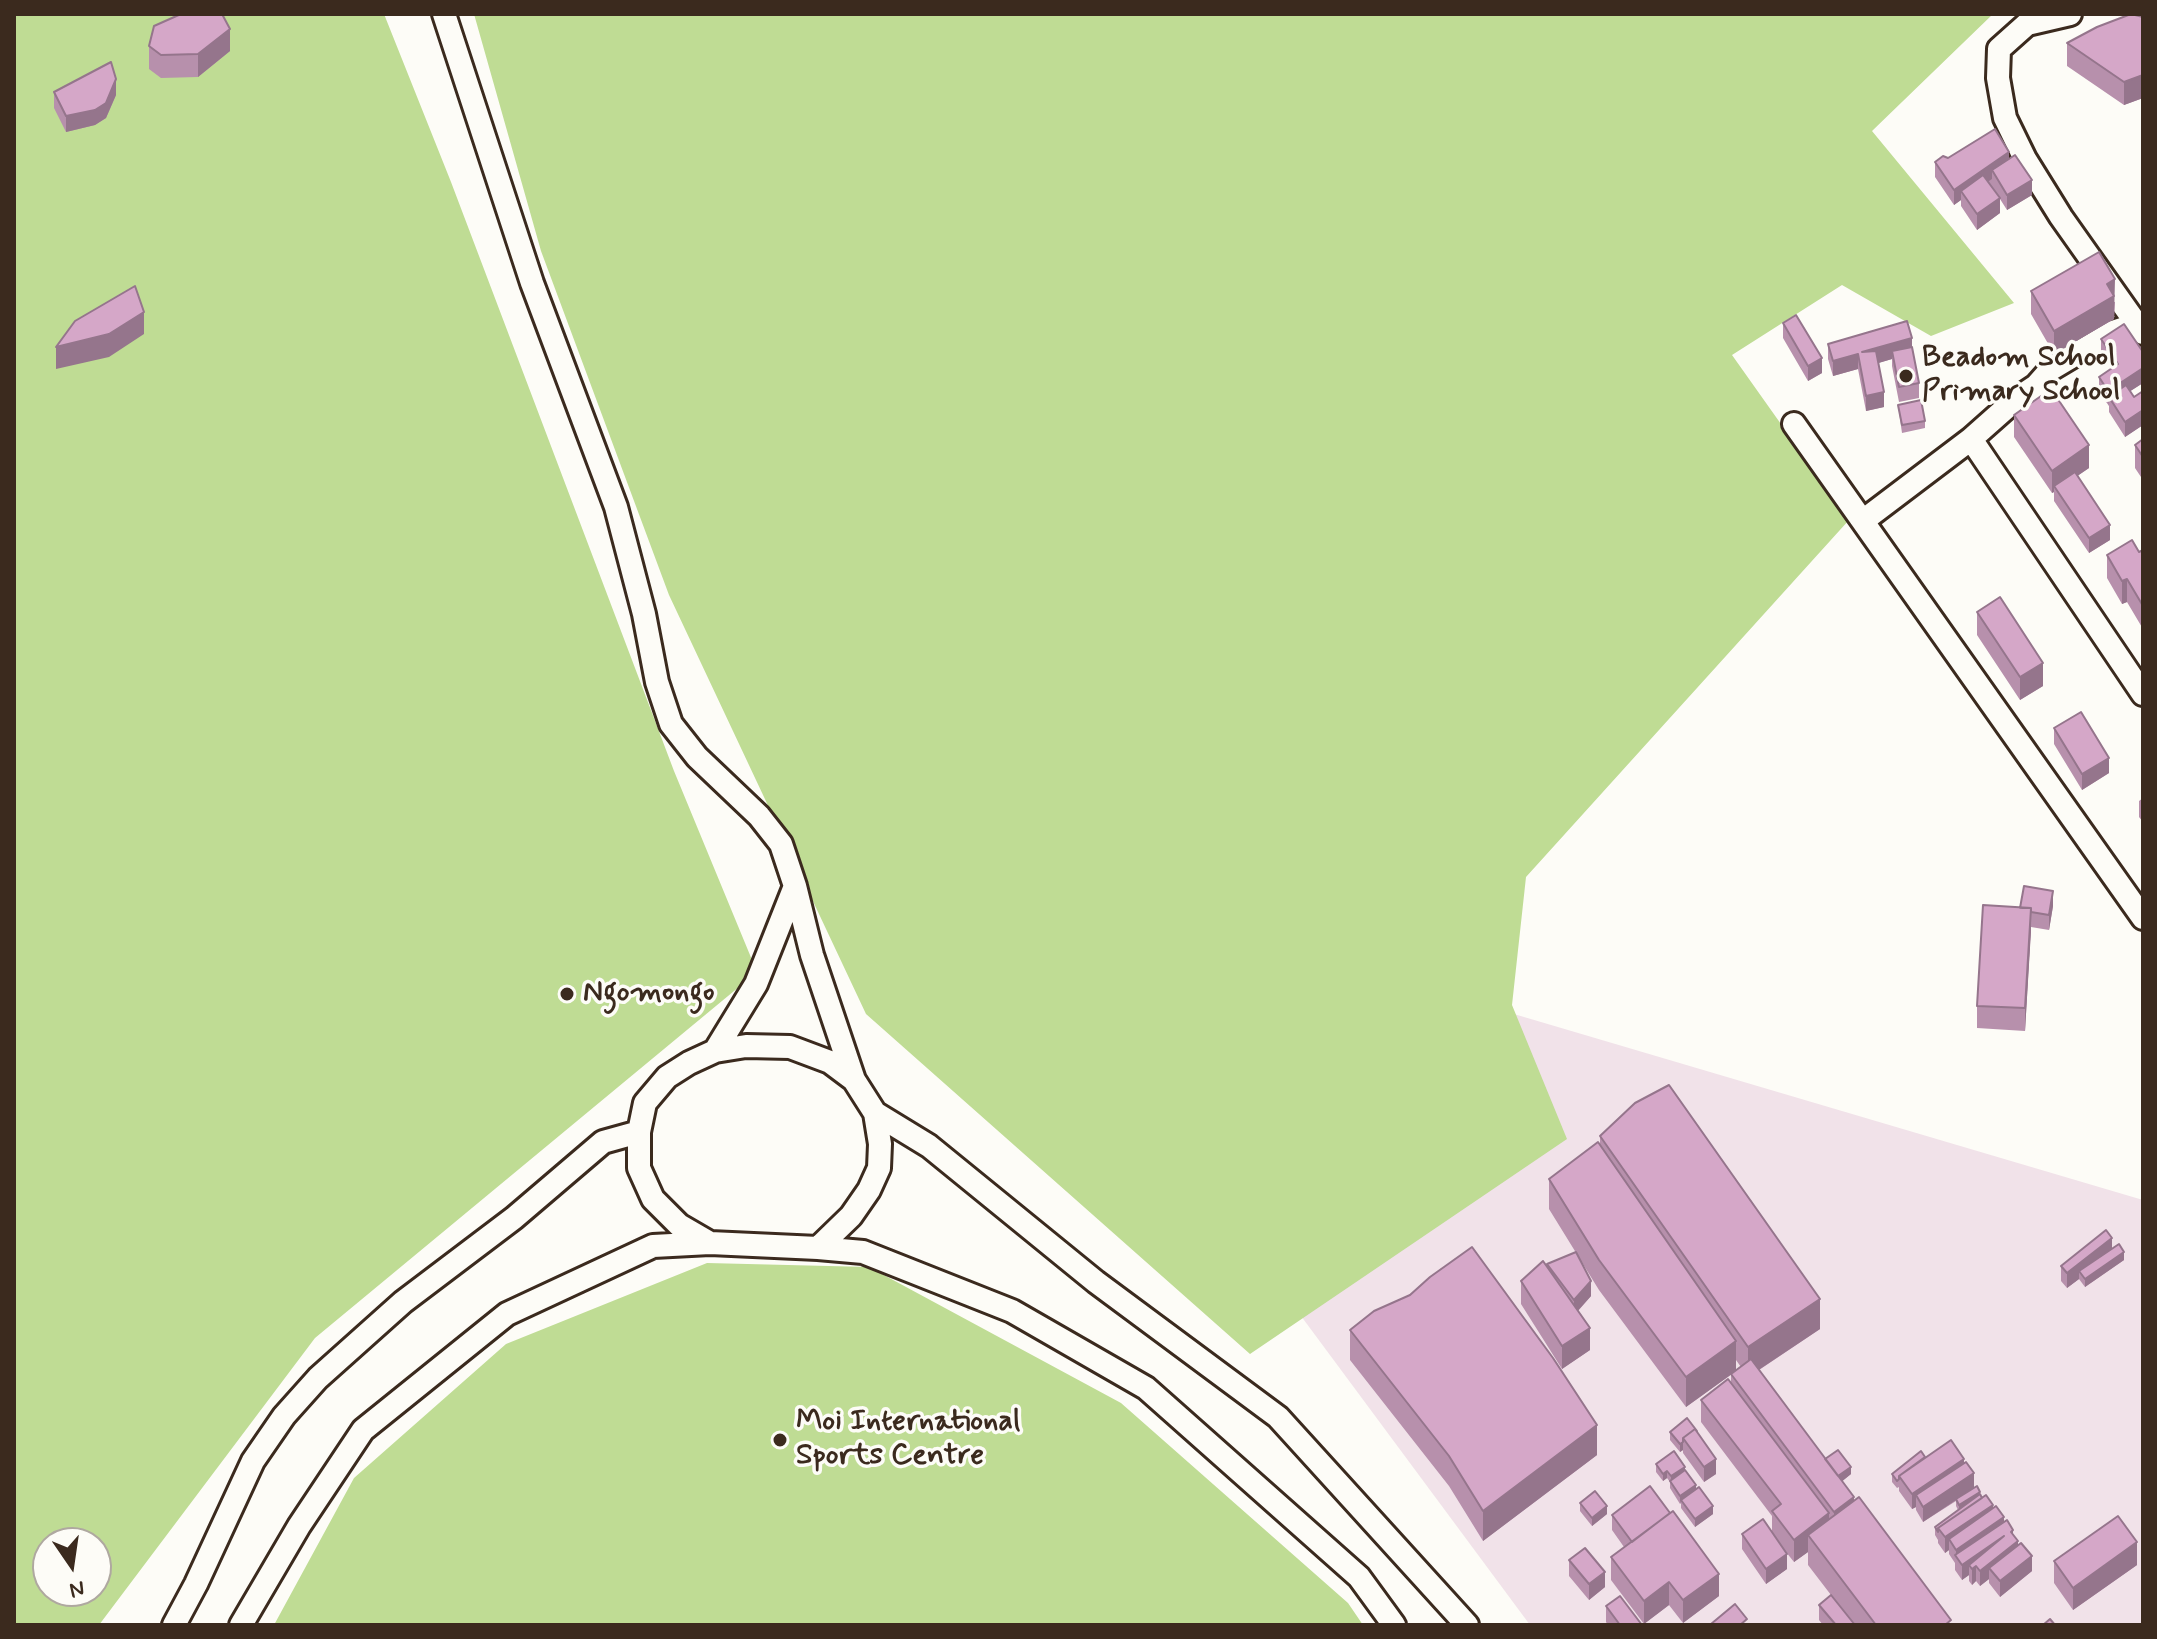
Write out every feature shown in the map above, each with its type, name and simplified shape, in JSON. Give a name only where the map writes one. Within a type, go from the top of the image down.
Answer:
[{"type":"street","points":[[444,14],[532,283],[616,507],[644,614],[657,682],[671,724],[697,757],[759,816],[781,844],[812,955],[854,1080],[875,1113],[880,1144],[879,1168],[869,1190],[851,1216],[818,1248]]},
{"type":"street","points":[[1864,520],[1971,439],[2015,400],[2036,386],[2051,369],[2113,332],[2140,328],[2061,217],[2025,159],[2005,118],[1998,78],[1999,49],[2027,24],[2070,14]]},
{"type":"street","points":[[1794,424],[2143,918]]},
{"type":"street","points":[[1971,439],[2143,694]]},
{"type":"street","points":[[715,1051],[756,984],[795,886]]},
{"type":"street","points":[[710,1243],[679,1225],[653,1199],[639,1168],[639,1132],[645,1103],[667,1077],[715,1051],[746,1046],[790,1047],[830,1062],[854,1080]]},
{"type":"street","points":[[875,1113],[929,1146],[1096,1282],[1278,1417],[1467,1625]]},
{"type":"street","points":[[174,1625],[253,1461],[284,1416],[318,1378],[403,1302],[514,1218],[603,1142],[639,1132]]},
{"type":"street","points":[[241,1625],[299,1526],[363,1430],[507,1314],[653,1246],[710,1243],[863,1252],[1012,1311],[1146,1388],[1359,1577],[1394,1625]]},
{"type":"shaded area","points":[[1338,962],[2143,1200],[2143,1625],[1530,1625],[1135,1092]]},
{"type":"green space","points":[[14,14],[384,14],[451,182],[674,771],[757,972],[315,1338],[99,1625],[14,1625]]},
{"type":"green space","points":[[474,14],[1993,14],[1872,131],[2014,303],[1931,336],[1842,285],[1732,355],[1849,520],[1526,877],[1512,1005],[1567,1139],[1250,1354],[866,1014],[669,595],[541,251]]},
{"type":"green space","name":"Moi International Sports Centre","points":[[707,1263],[869,1267],[1121,1403],[1348,1603],[1363,1625],[274,1625],[354,1478],[506,1344]]},
{"type":"building","points":[[181,14],[222,14],[230,29],[198,54],[161,55],[149,46],[154,26]]},
{"type":"building","points":[[2131,14],[2143,17],[2143,75],[2124,82],[2067,43],[2097,27]]},
{"type":"building","points":[[111,62],[116,79],[106,103],[95,110],[66,116],[54,92]]},
{"type":"building","points":[[1995,129],[2009,152],[1954,190],[1935,162],[1943,156],[1948,158]]},
{"type":"building","points":[[2015,155],[2032,180],[2007,195],[1992,170]]},
{"type":"building","points":[[1983,175],[2000,198],[1977,214],[1961,191]]},
{"type":"building","points":[[2099,252],[2115,279],[2107,284],[2114,296],[2054,331],[2031,291]]},
{"type":"building","points":[[135,286],[144,312],[109,334],[56,347],[75,321]]},
{"type":"building","points":[[1796,315],[1822,358],[1808,366],[1783,323]]},
{"type":"building","points":[[1907,321],[1912,338],[1862,352],[1876,351],[1884,392],[1866,396],[1858,354],[1833,361],[1828,344]]},
{"type":"building","points":[[2124,324],[2143,352],[2143,368],[2108,391],[2099,377],[2118,364],[2101,339]]},
{"type":"building","points":[[1912,347],[1919,383],[1899,387],[1892,351]]},
{"type":"building","points":[[2126,385],[2134,397],[2143,391],[2143,410],[2125,422],[2109,397]]},
{"type":"building","points":[[2051,389],[2089,445],[2052,471],[2014,415]]},
{"type":"building","points":[[1921,400],[1925,421],[1902,425],[1898,405]]},
{"type":"building","points":[[2143,439],[2143,457],[2135,445]]},
{"type":"building","points":[[2075,472],[2110,525],[2089,538],[2054,486]]},
{"type":"building","points":[[2132,540],[2139,552],[2143,550],[2143,606],[2127,579],[2122,581],[2107,555]]},
{"type":"building","points":[[2000,597],[2043,663],[2020,677],[1977,612]]},
{"type":"building","points":[[2081,712],[2109,758],[2082,774],[2054,728]]},
{"type":"building","points":[[2024,886],[2053,891],[2049,915],[2031,912],[2031,908],[2020,908]]},
{"type":"building","points":[[1983,905],[2031,908],[2025,1008],[1977,1006]]},
{"type":"building","points":[[1669,1085],[1820,1299],[1748,1347],[1600,1136],[1635,1103]]},
{"type":"building","points":[[1598,1142],[1736,1341],[1686,1377],[1599,1260],[1549,1179]]},
{"type":"building","points":[[2106,1230],[2112,1238],[2067,1273],[2061,1266]]},
{"type":"building","points":[[2119,1244],[2124,1252],[2085,1279],[2079,1271]]},
{"type":"building","points":[[1472,1247],[1553,1358],[1597,1425],[1483,1511],[1449,1456],[1350,1330],[1374,1311],[1410,1295]]},
{"type":"building","points":[[1576,1252],[1591,1281],[1574,1300],[1547,1264]]},
{"type":"building","points":[[1543,1261],[1590,1328],[1562,1346],[1521,1281]]},
{"type":"building","points":[[1751,1359],[1854,1497],[1834,1512],[1731,1374]]},
{"type":"building","points":[[1728,1379],[1829,1513],[1794,1540],[1772,1511],[1781,1504],[1701,1400]]},
{"type":"building","points":[[1687,1418],[1697,1431],[1695,1429],[1683,1438],[1680,1444],[1670,1432]]},
{"type":"building","points":[[1695,1429],[1716,1459],[1704,1467],[1683,1438]]},
{"type":"building","points":[[1951,1440],[1964,1459],[1912,1494],[1899,1476]]},
{"type":"building","points":[[1838,1450],[1851,1467],[1838,1476],[1825,1459]]},
{"type":"building","points":[[1674,1451],[1685,1467],[1671,1476],[1667,1471],[1663,1474],[1656,1464]]},
{"type":"building","points":[[1921,1451],[1925,1457],[1899,1476],[1897,1481],[1892,1474]]},
{"type":"building","points":[[1966,1462],[1974,1473],[1923,1507],[1916,1495]]},
{"type":"building","points":[[1685,1470],[1696,1485],[1680,1496],[1670,1481]]},
{"type":"building","points":[[1650,1486],[1670,1513],[1632,1542],[1612,1515]]},
{"type":"building","points":[[1977,1486],[1980,1492],[1959,1505],[1956,1499]]},
{"type":"building","points":[[1699,1487],[1713,1506],[1695,1519],[1681,1500]]},
{"type":"building","points":[[1595,1491],[1607,1506],[1592,1518],[1580,1503]]},
{"type":"building","points":[[1980,1494],[1982,1498],[1938,1528],[1938,1532],[1935,1527]]},
{"type":"building","points":[[1986,1495],[1993,1505],[1945,1537],[1938,1528]]},
{"type":"building","points":[[1859,1497],[1951,1620],[1945,1625],[1876,1625],[1808,1535]]},
{"type":"building","points":[[1996,1506],[2004,1517],[1956,1550],[1949,1539]]},
{"type":"building","points":[[1673,1511],[1719,1574],[1683,1600],[1669,1582],[1644,1601],[1611,1557]]},
{"type":"building","points":[[2118,1516],[2137,1542],[2073,1588],[2054,1561]]},
{"type":"building","points":[[1763,1519],[1787,1554],[1766,1569],[1742,1534]]},
{"type":"building","points":[[2007,1520],[2018,1541],[1980,1571],[1976,1566],[1972,1569],[1969,1565],[2004,1536],[1962,1565],[1955,1555]]},
{"type":"building","points":[[2021,1543],[2032,1556],[2000,1581],[1989,1568]]},
{"type":"building","points":[[1585,1548],[1605,1572],[1589,1584],[1569,1560]]},
{"type":"building","points":[[1831,1595],[1855,1625],[1836,1625],[1819,1605]]},
{"type":"building","points":[[1620,1596],[1642,1625],[1620,1625],[1606,1606]]},
{"type":"building","points":[[1735,1604],[1747,1619],[1740,1625],[1711,1624]]},
{"type":"place","name":"Beadom School Primary School","points":[[1906,376]]},
{"type":"place","name":"Ngomongo","points":[[567,994]]},
{"type":"place","name":"Moi International Sports Centre","points":[[780,1440]]}]
